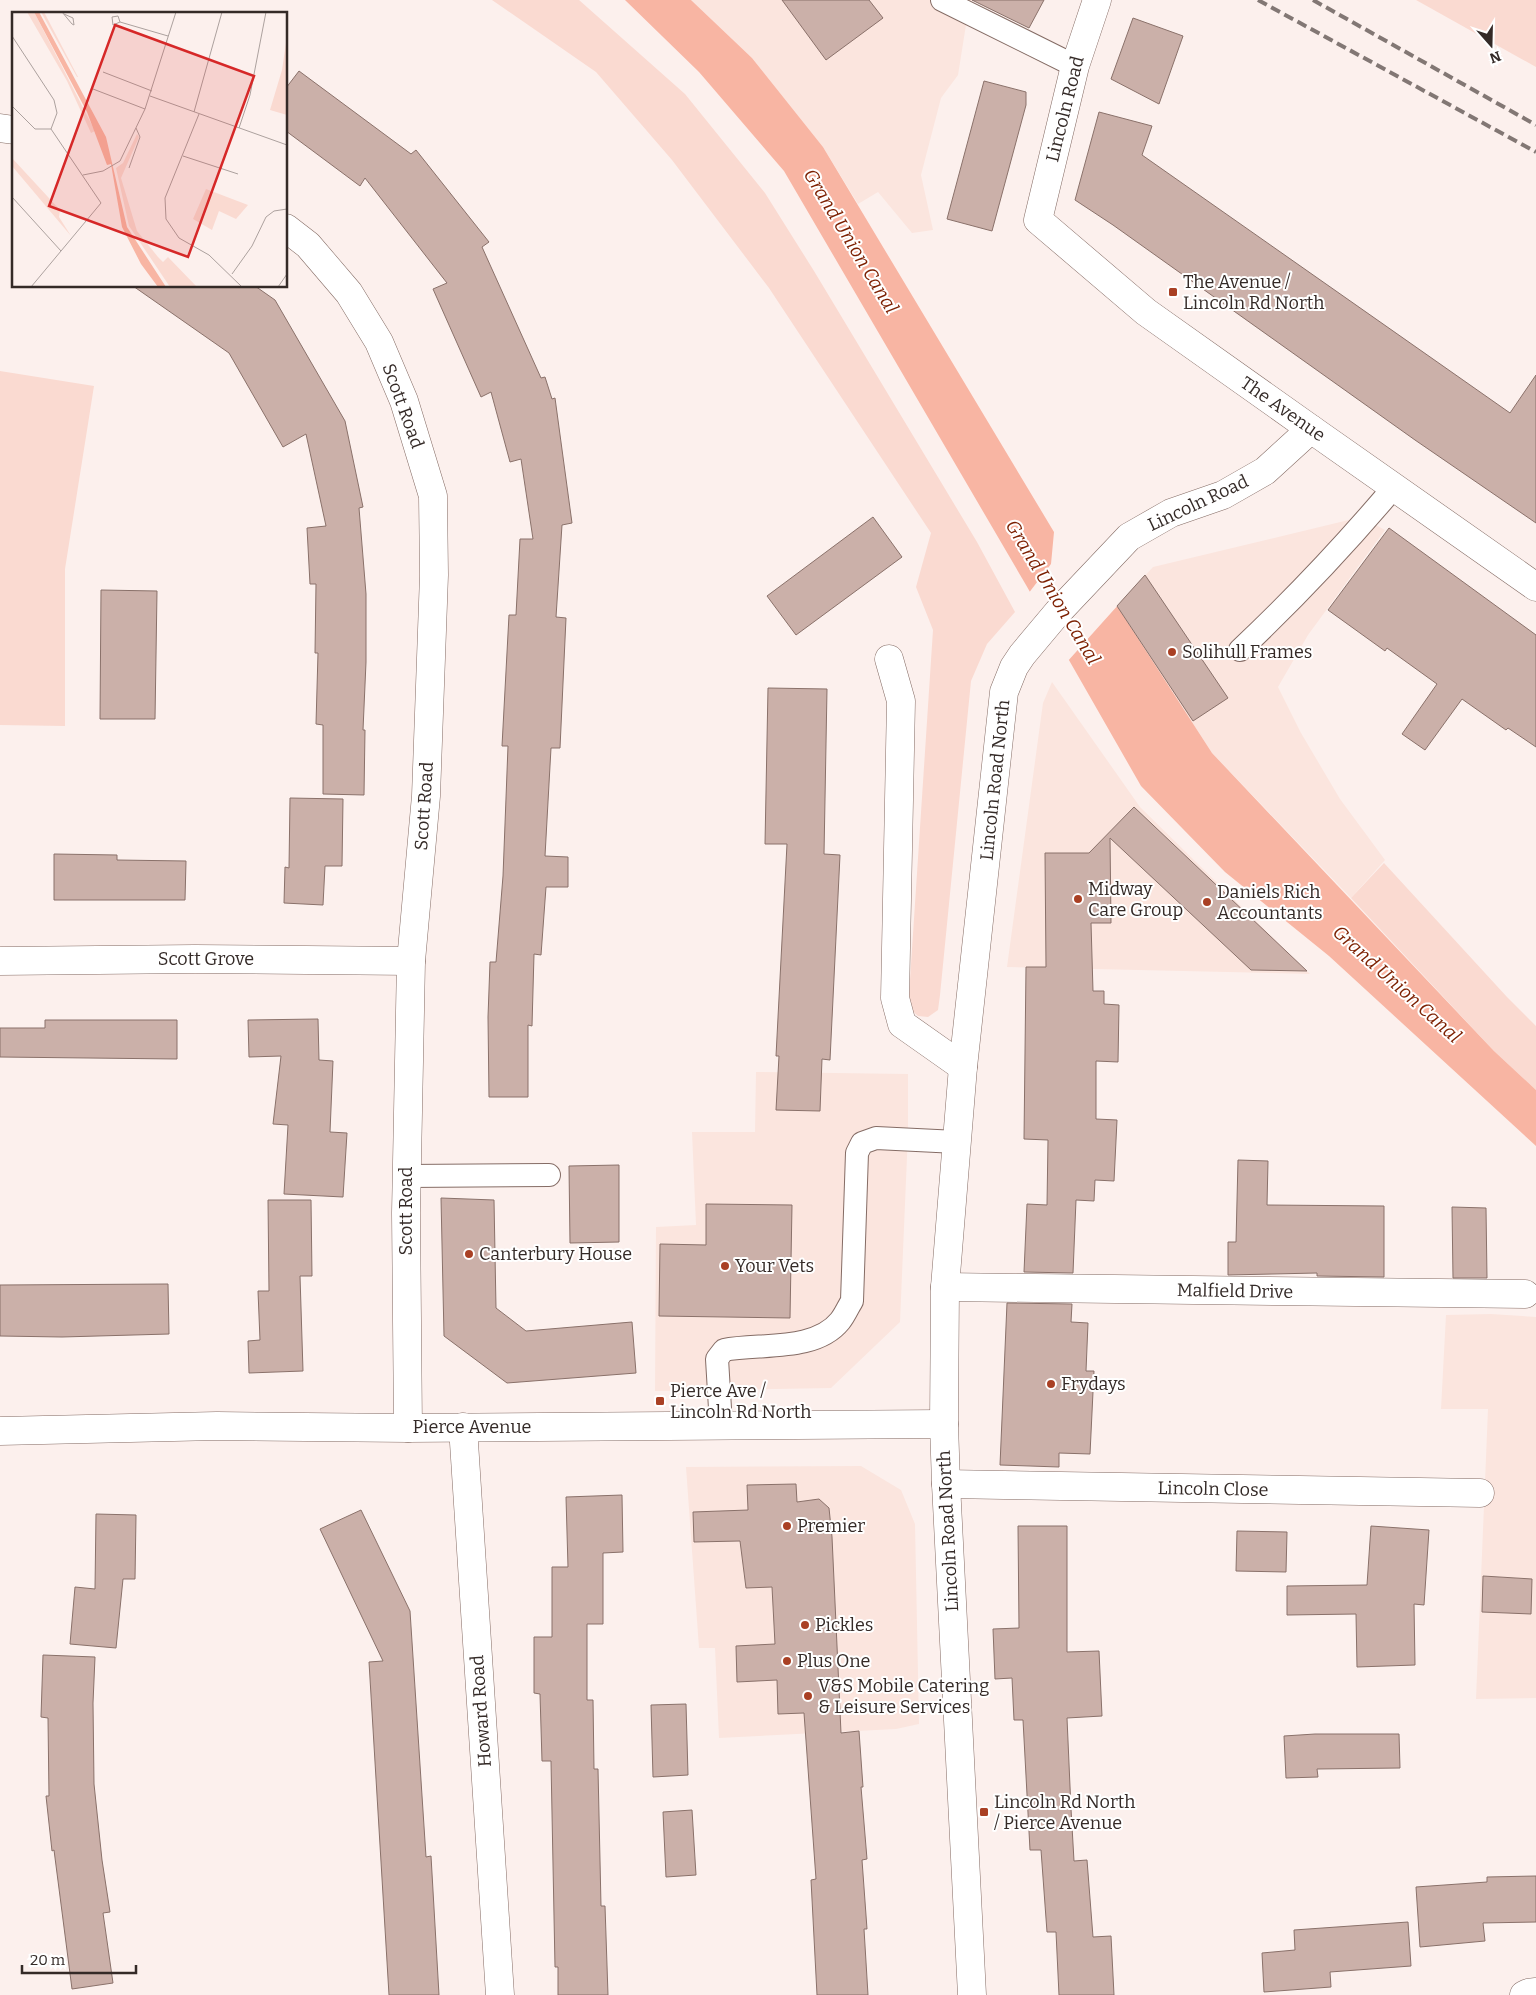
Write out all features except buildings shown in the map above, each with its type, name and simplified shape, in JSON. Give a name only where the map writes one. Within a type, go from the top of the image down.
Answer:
[{"type":"street","name":"Lincoln Road","points":[[1038,220],[1075,66],[1097,0]]},
{"type":"street","name":"The Avenue","points":[[1038,220],[1146,312],[1536,587]]},
{"type":"street","name":"Scott Road","points":[[288,230],[308,245],[349,293],[379,342],[404,400],[433,496],[434,575],[426,796],[411,961],[406,1176],[408,1428]]},
{"type":"street","name":"Lincoln Road","points":[[1129,537],[1172,513],[1223,495],[1265,471],[1311,429]]},
{"type":"street","name":"Lincoln Road North","points":[[972,1995],[944,1424],[945,1287],[963,1067],[1004,692],[1014,667],[1058,612],[1129,537]]},
{"type":"street","points":[[889,659],[901,701],[895,998],[902,1024],[963,1067]]},
{"type":"street","name":"Scott Grove","points":[[0,961],[195,959],[411,961]]},
{"type":"street","name":"Malfield Drive","points":[[945,1287],[1525,1294]]},
{"type":"street","name":"Pierce Avenue","points":[[0,1431],[217,1426],[408,1428],[944,1424]]},
{"type":"street","name":"Howard Road","points":[[463,1427],[500,1995]]},
{"type":"street","name":"Lincoln Close","points":[[946,1484],[1480,1493]]},
{"type":"street","points":[[1524,1995],[1528,1992],[1536,1992]]},
{"type":"lane","points":[[942,0],[1075,66]]},
{"type":"lane","points":[[1240,650],[1273,619],[1366,520],[1394,487]]},
{"type":"lane","points":[[721,1425],[718,1359],[724,1350],[802,1343],[821,1336],[840,1321],[852,1301],[857,1153],[862,1143],[876,1138],[957,1142]]},
{"type":"lane","points":[[406,1176],[550,1175]]},
{"type":"shaded area","points":[[492,0],[579,0],[685,94],[765,193],[977,542],[1015,612],[987,644],[971,681],[940,995],[938,1010],[928,1017],[918,1016],[910,1009],[909,995],[933,630],[916,587],[931,533],[769,288],[672,160],[596,72]]},
{"type":"shaded area","points":[[691,0],[972,0],[969,6],[958,75],[941,98],[921,175],[933,230],[912,233],[878,192],[858,204],[823,147],[752,58]]},
{"type":"shaded area","points":[[1416,0],[1536,0],[1536,67]]},
{"type":"shaded area","points":[[0,371],[94,386],[65,569],[65,726],[0,725]]},
{"type":"shaded area","points":[[1361,517],[1385,530],[1308,635],[1278,687],[1301,733],[1340,799],[1385,860],[1351,898],[1212,753],[1117,606],[1153,567]]},
{"type":"shaded area","points":[[1052,682],[1140,807],[1310,974],[1007,967],[1043,703]]},
{"type":"shaded area","points":[[1384,863],[1536,1026],[1536,1090],[1494,1051],[1351,898]]},
{"type":"shaded area","points":[[756,1072],[908,1074],[908,1133],[900,1322],[831,1388],[655,1391],[656,1227],[696,1225],[692,1132],[755,1132]]},
{"type":"shaded area","points":[[1491,1314],[1536,1317],[1536,1698],[1476,1699],[1488,1409],[1441,1409],[1446,1315]]},
{"type":"shaded area","points":[[861,1466],[901,1490],[915,1524],[919,1724],[896,1729],[719,1738],[715,1648],[699,1648],[686,1467]]},
{"type":"water","name":"Grand Union Canal","points":[[625,0],[691,0],[752,58],[823,147],[1054,532],[1051,564],[1088,634],[1117,606],[1212,753],[1494,1051],[1536,1090],[1536,1146],[1329,956],[1225,872],[1141,786],[784,171],[699,72]]},
{"type":"pier","points":[[1054,560],[1088,630],[1116,604],[1119,604],[1067,662],[1028,594]]},
{"type":"railway","points":[[1258,0],[1536,152]]},
{"type":"railway","points":[[1313,0],[1536,125]]},
{"type":"place","name":"The Avenue / Lincoln Rd North","points":[[1173,292]]},
{"type":"place","name":"Solihull Frames","points":[[1172,652]]},
{"type":"place","name":"Midway Care Group","points":[[1078,899]]},
{"type":"place","name":"Daniels Rich Accountants","points":[[1207,902]]},
{"type":"place","name":"Canterbury House","points":[[469,1254]]},
{"type":"place","name":"Your Vets","points":[[725,1266]]},
{"type":"place","name":"Frydays","points":[[1051,1384]]},
{"type":"place","name":"Pierce Ave / Lincoln Rd North","points":[[660,1401]]},
{"type":"place","name":"Premier","points":[[787,1526]]},
{"type":"place","name":"Pickles","points":[[805,1625]]},
{"type":"place","name":"Plus One","points":[[787,1661]]},
{"type":"place","name":"V&S Mobile Catering & Leisure Services","points":[[808,1696]]},
{"type":"place","name":"Lincoln Rd North / Pierce Avenue","points":[[984,1812]]}]
